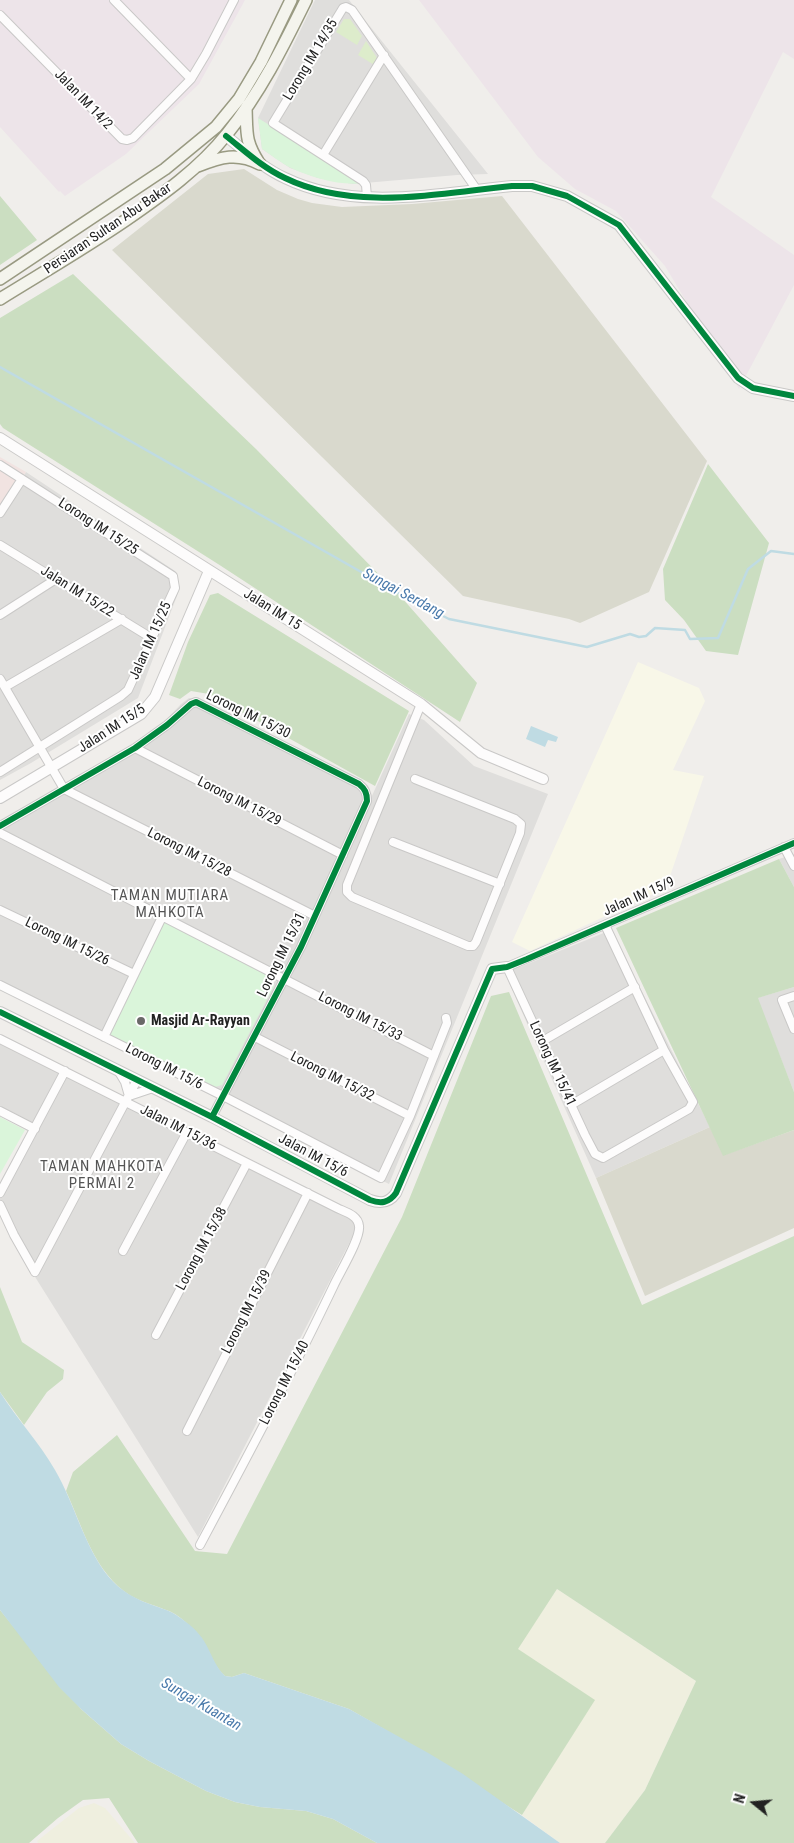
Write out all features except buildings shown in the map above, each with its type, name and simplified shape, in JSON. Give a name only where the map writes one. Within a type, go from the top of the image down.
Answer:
[{"type":"main road","name":"Persiaran Sultan Abu Bakar","points":[[0,279],[165,169],[216,127],[239,98],[261,62],[290,0]]},
{"type":"main road","name":"Persiaran Sultan Abu Bakar","points":[[0,299],[104,235],[163,194],[194,168],[226,136],[246,108],[277,59],[306,0]]},
{"type":"main road","points":[[246,108],[246,135],[250,148],[260,164]]},
{"type":"main road","points":[[192,147],[200,146],[210,137],[226,136]]},
{"type":"main road","points":[[194,168],[227,157],[240,156],[260,164]]},
{"type":"street","points":[[114,0],[191,79],[234,0]]},
{"type":"street","name":"Lorong IM 14/35","points":[[367,197],[365,182],[272,124],[343,8],[352,10],[477,190]]},
{"type":"street","name":"Jalan IM 14/2","points":[[0,15],[122,139],[133,138],[191,79]]},
{"type":"street","points":[[322,155],[384,56]]},
{"type":"street","points":[[226,136],[260,164],[283,178],[306,187],[383,198],[532,186],[567,196],[619,225],[738,378],[753,388],[794,396]]},
{"type":"street","name":"Jalan IM 15","points":[[0,438],[420,704],[480,753],[543,779]]},
{"type":"street","name":"Lorong IM 15/25","points":[[0,465],[173,576]]},
{"type":"street","points":[[0,514],[22,478]]},
{"type":"street","name":"Jalan IM 15/22","points":[[0,545],[153,639]]},
{"type":"street","name":"Jalan IM 15/5","points":[[0,798],[142,714],[150,705],[209,571]]},
{"type":"street","name":"Jalan IM 15/25","points":[[0,772],[128,690],[175,588],[173,576]]},
{"type":"street","points":[[0,615],[56,579]]},
{"type":"street","points":[[5,687],[122,620]]},
{"type":"street","points":[[0,679],[64,789]]},
{"type":"street","name":"Lorong IM 15/30","points":[[0,826],[135,748],[196,702],[359,784],[367,793],[367,800]]},
{"type":"street","points":[[415,779],[518,820],[521,824],[520,833],[500,884],[473,946],[468,946],[352,897],[348,892],[347,885],[420,704]]},
{"type":"street","name":"Lorong IM 15/29","points":[[135,748],[343,855]]},
{"type":"street","name":"Lorong IM 15/28","points":[[64,789],[315,916]]},
{"type":"street","name":"Lorong IM 15/31","points":[[212,1117],[285,979],[367,800]]},
{"type":"street","name":"Lorong IM 15/33","points":[[0,833],[163,915],[434,1056]]},
{"type":"street","points":[[393,842],[500,884]]},
{"type":"street","name":"Jalan IM 15/9","points":[[492,969],[507,967],[794,843]]},
{"type":"street","points":[[784,847],[794,866]]},
{"type":"street","name":"Lorong IM 15/26","points":[[0,910],[134,974]]},
{"type":"street","points":[[104,1037],[163,915]]},
{"type":"street","points":[[571,1104],[664,1050],[605,925]]},
{"type":"street","name":"Lorong IM 15/41","points":[[507,967],[595,1154],[600,1158],[692,1106],[693,1102],[664,1050]]},
{"type":"street","name":"Jalan IM 15/6","points":[[0,1012],[212,1117],[370,1200],[380,1203],[388,1201],[396,1193],[492,969]]},
{"type":"street","name":"Lorong IM 15/6","points":[[0,984],[381,1178],[410,1116]]},
{"type":"street","points":[[541,1042],[635,987]]},
{"type":"street","points":[[794,996],[782,1000],[794,1029]]},
{"type":"street","points":[[410,1116],[447,1023],[446,1018]]},
{"type":"street","name":"Lorong IM 15/32","points":[[255,1037],[410,1116]]},
{"type":"street","name":"Jalan IM 15/36","points":[[0,1039],[128,1099],[186,1132],[357,1218]]},
{"type":"street","points":[[118,1070],[125,1082],[128,1099]]},
{"type":"street","points":[[0,1193],[65,1071]]},
{"type":"street","points":[[0,1205],[35,1272],[138,1080]]},
{"type":"street","points":[[128,1099],[153,1088]]},
{"type":"street","points":[[0,1112],[35,1129]]},
{"type":"street","points":[[123,1251],[186,1132]]},
{"type":"street","name":"Lorong IM 15/38","points":[[156,1334],[247,1162]]},
{"type":"street","name":"Lorong IM 15/39","points":[[187,1431],[308,1193]]},
{"type":"street","name":"Lorong IM 15/40","points":[[200,1545],[286,1381],[359,1233],[360,1226],[357,1218]]},
{"type":"shaded area","points":[[0,0],[245,0],[199,84],[126,154],[65,196],[59,192],[0,127]]},
{"type":"shaded area","points":[[315,0],[349,0],[488,174],[353,184],[318,178],[290,168],[262,149],[258,118]]},
{"type":"shaded area","points":[[419,0],[794,0],[794,59],[783,52],[711,197],[794,255],[794,285],[739,389],[665,266],[616,211],[575,189],[538,157]]},
{"type":"shaded area","points":[[244,169],[277,190],[298,199],[342,207],[412,204],[502,196],[707,461],[649,592],[580,623],[463,596],[112,250],[208,174]]},
{"type":"shaded area","points":[[0,457],[26,472],[0,513]]},
{"type":"shaded area","points":[[26,472],[175,571],[180,588],[138,698],[0,780],[0,513]]},
{"type":"shaded area","points":[[638,662],[699,688],[705,701],[673,770],[704,776],[666,888],[530,951],[512,942]]},
{"type":"shaded area","points":[[189,698],[197,699],[227,713],[362,780],[369,787],[371,798],[409,714],[424,720],[474,766],[548,794],[389,1184],[0,985],[0,826],[133,744],[164,722]]},
{"type":"shaded area","points":[[794,854],[794,887],[779,859]]},
{"type":"shaded area","points":[[611,930],[710,1127],[596,1178],[505,974],[508,969],[520,967]]},
{"type":"shaded area","points":[[794,987],[794,1092],[757,998]]},
{"type":"shaded area","points":[[0,1034],[356,1216],[358,1226],[198,1537],[32,1272],[0,1213],[0,1184],[29,1129],[0,1114]]},
{"type":"shaded area","points":[[710,1127],[724,1155],[794,1130],[794,1228],[645,1296],[596,1178]]},
{"type":"green space","points":[[344,19],[350,19],[362,36],[357,45],[336,32]]},
{"type":"green space","points":[[366,41],[379,61],[376,66],[358,55]]},
{"type":"green space","points":[[258,118],[363,183],[354,184],[317,178],[299,172],[284,164],[262,149]]},
{"type":"green space","points":[[0,196],[37,240],[0,265]]},
{"type":"green space","points":[[73,274],[256,449],[402,598],[477,683],[460,722],[218,564],[3,428],[0,424],[0,318]]},
{"type":"green space","points":[[708,464],[769,543],[738,655],[706,651],[684,620],[665,600],[663,569]]},
{"type":"green space","points":[[218,593],[409,711],[375,786],[209,694],[191,691],[180,699],[169,695],[188,642],[210,595]]},
{"type":"green space","points":[[779,859],[794,887],[794,987],[758,998],[794,1092],[794,1130],[723,1156],[616,928]]},
{"type":"green space","points":[[163,915],[272,978],[274,986],[222,1085],[215,1087],[104,1037]]},
{"type":"green space","points":[[509,992],[642,1305],[794,1236],[794,1843],[605,1843],[645,1790],[696,1681],[557,1589],[518,1649],[595,1700],[522,1815],[349,1709],[244,1673],[232,1677],[225,1676],[216,1665],[201,1638],[185,1622],[170,1611],[131,1596],[108,1575],[91,1549],[66,1491],[73,1472],[117,1435],[195,1551],[227,1554],[402,1217],[491,996]]},
{"type":"green space","points":[[0,1117],[25,1130],[0,1174]]},
{"type":"green space","points":[[0,1287],[22,1342],[64,1370],[63,1379],[47,1392],[24,1425],[0,1392]]},
{"type":"green space","points":[[557,1589],[696,1681],[645,1790],[605,1843],[560,1843],[522,1815],[594,1700],[517,1649]]},
{"type":"green space","points":[[0,1610],[81,1709],[121,1744],[206,1791],[235,1802],[260,1807],[306,1811],[333,1819],[377,1843],[138,1843],[109,1798],[83,1800],[29,1843],[0,1843]]},
{"type":"green space","points":[[94,1803],[105,1808],[135,1843],[38,1843],[37,1841],[79,1808]]},
{"type":"water","points":[[531,726],[558,737],[556,742],[548,740],[545,747],[526,739]]},
{"type":"water","name":"Sungai Kuantan","points":[[0,1392],[55,1470],[92,1551],[108,1576],[129,1594],[173,1613],[189,1625],[202,1637],[216,1664],[225,1676],[232,1677],[244,1673],[349,1709],[463,1774],[560,1843],[377,1843],[333,1819],[306,1811],[260,1807],[235,1802],[206,1791],[121,1744],[59,1687],[0,1610]]},
{"type":"waterway","name":"Sungai Serdang","points":[[0,367],[407,598],[449,619],[587,647],[630,634],[639,637],[646,636],[655,628],[685,630],[690,639],[718,638],[748,569],[771,551],[794,554]]},
{"type":"cycle path","points":[[226,136],[254,159],[277,174],[312,188],[340,195],[368,197],[426,196],[512,186],[532,186],[567,196],[619,225],[738,378],[753,388],[794,396]]},
{"type":"cycle path","points":[[0,826],[135,748],[196,702],[359,784],[364,789],[367,801],[301,947],[212,1117]]},
{"type":"cycle path","points":[[0,1012],[212,1117],[370,1200],[384,1202],[391,1199],[396,1193],[492,969],[507,967],[527,959],[794,843]]},
{"type":"place","name":"Masjid Ar-Rayyan","points":[[141,1021]]},
{"type":"district","name":"TAMAN MUTIARA MAHKOTA","points":[[170,904]]},
{"type":"district","name":"TAMAN MAHKOTA PERMAI 2","points":[[102,1176]]}]
